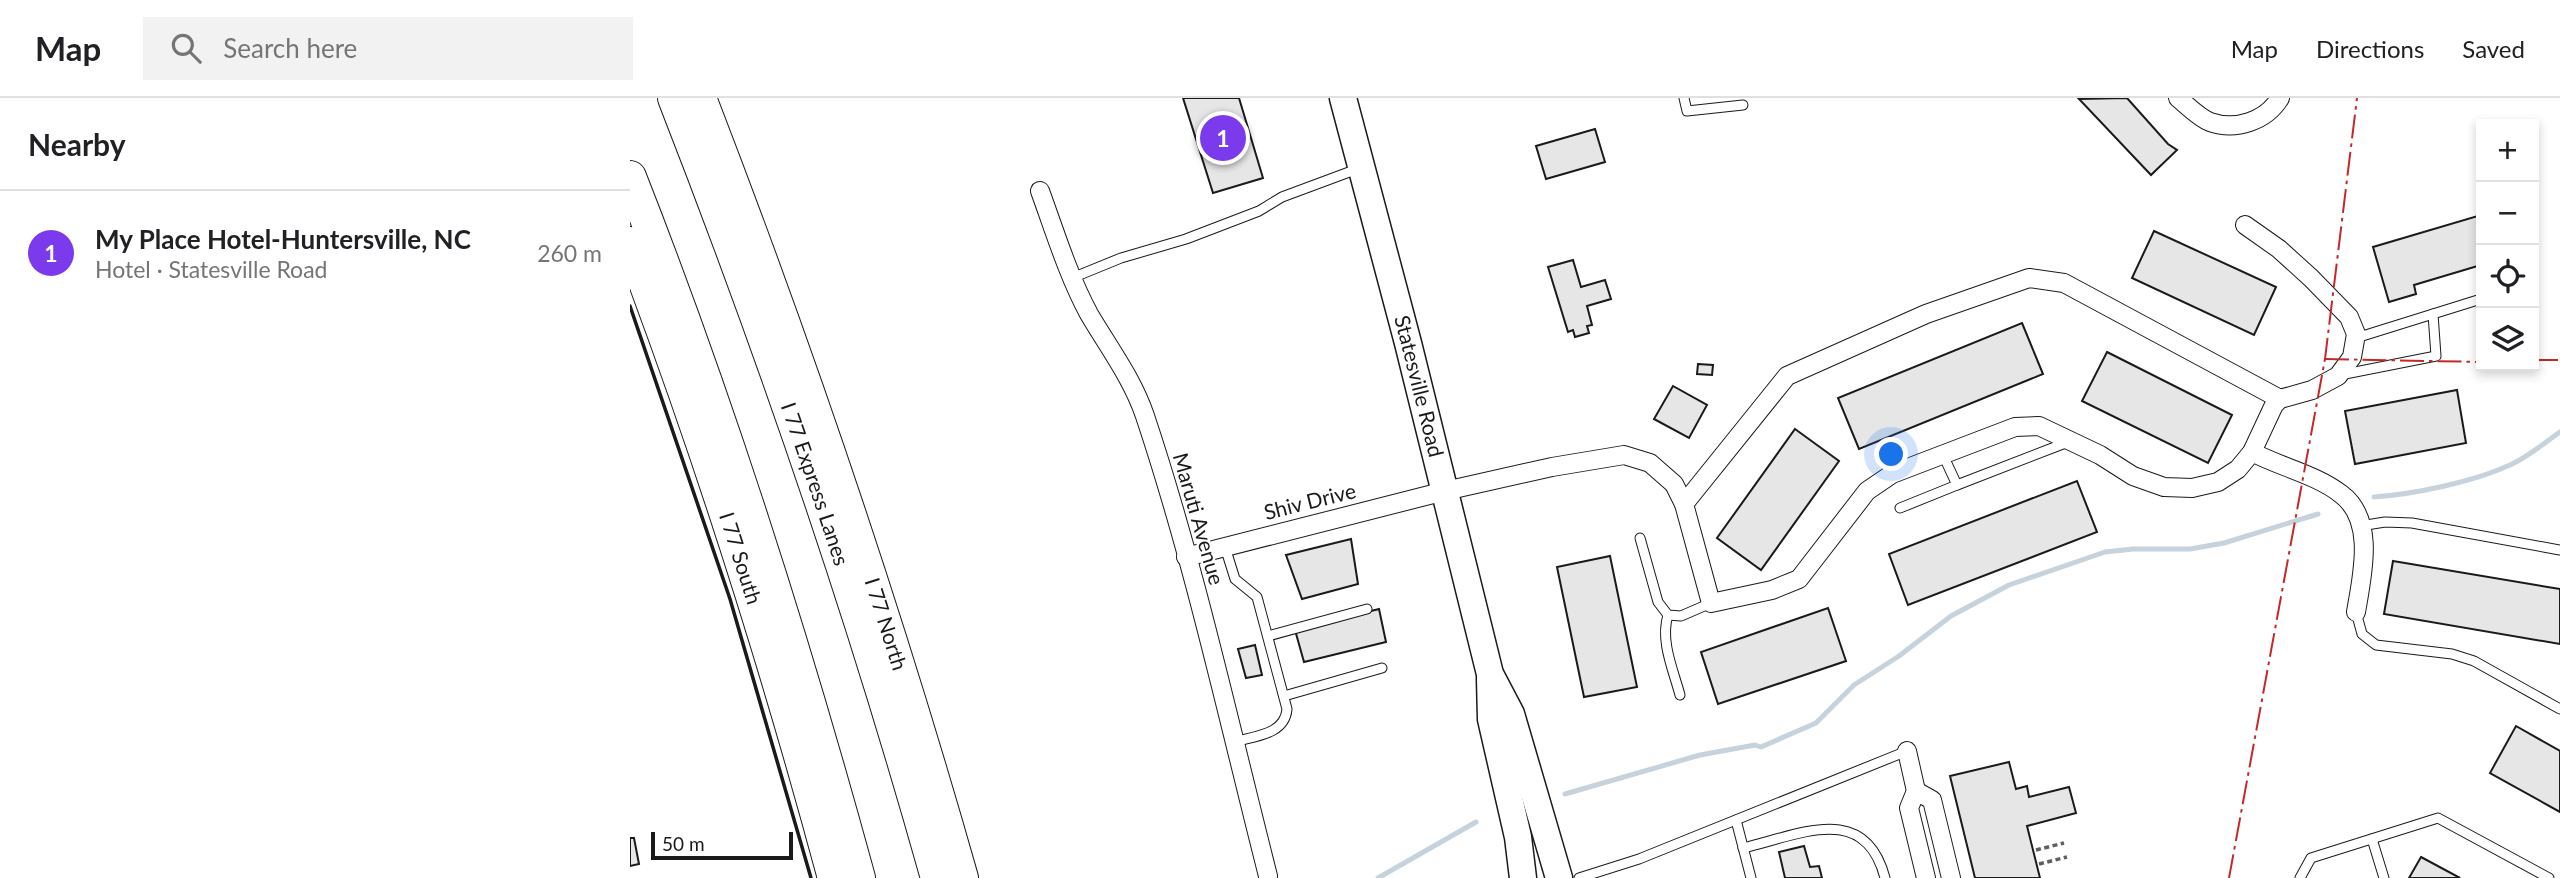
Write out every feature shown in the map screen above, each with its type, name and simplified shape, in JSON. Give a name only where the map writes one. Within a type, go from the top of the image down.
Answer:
[{"type":"highway","name":"I 77 Express Lanes","points":[[674,98],[797,431],[882,692],[937,878]]},
{"type":"highway","name":"I 77 North","points":[[700,98],[820,423],[901,672],[962,878]]},
{"type":"highway","points":[[630,177],[675,293],[758,536],[805,683],[859,878]]},
{"type":"highway","name":"I 77 South","points":[[630,243],[682,386],[747,580],[834,878]]},
{"type":"main road","name":"Statesville Road","points":[[1343,98],[1490,674],[1491,719],[1518,837],[1523,878]]},
{"type":"main road","name":"Statesville Road","points":[[1490,674],[1511,714],[1559,878]]},
{"type":"street","points":[[2178,98],[2210,122],[2236,124],[2252,122],[2265,116],[2280,98]]},
{"type":"street","name":"Maruti Avenue","points":[[1040,191],[1072,278],[1089,314],[1122,365],[1136,394],[1186,557],[1268,876]]},
{"type":"street","points":[[1711,603],[1772,590],[1799,579],[1867,491],[1892,474],[2015,427],[2039,426],[2100,455],[2133,476],[2164,487],[2192,488],[2218,482],[2238,469],[2252,452],[2268,415],[2280,399],[2312,390],[2338,376],[2352,357],[2356,338],[2349,317],[2279,249],[2245,225]]},
{"type":"street","points":[[1684,504],[1787,376],[1926,314],[2029,278],[2064,283],[2280,399]]},
{"type":"street","points":[[2252,452],[2320,481],[2342,494],[2351,505],[2363,540],[2363,574],[2356,612]]},
{"type":"street","name":"Shiv Drive","points":[[1186,557],[1445,491],[1552,467],[1624,455],[1650,463],[1674,484],[1684,504],[1711,603]]},
{"type":"street","points":[[1907,751],[1916,791],[1909,808],[1926,878]]},
{"type":"street","points":[[1916,791],[1932,800],[1951,878]]},
{"type":"lane","points":[[1684,98],[1687,111],[1743,105]]},
{"type":"lane","points":[[1072,278],[1121,258],[1186,239],[1259,211],[1282,197],[1362,168]]},
{"type":"lane","points":[[2356,338],[2476,301]]},
{"type":"lane","points":[[2338,376],[2436,356],[2433,314]]},
{"type":"lane","points":[[1900,508],[2071,441]]},
{"type":"lane","points":[[1943,455],[1957,485]]},
{"type":"lane","points":[[2360,526],[2385,522],[2412,523],[2560,550]]},
{"type":"lane","points":[[1640,538],[1658,603],[1668,615],[1681,616],[1711,603]]},
{"type":"lane","points":[[1225,547],[1234,579],[1257,597],[1287,709],[1283,724],[1278,729],[1234,742]]},
{"type":"lane","points":[[1268,636],[1367,609]]},
{"type":"lane","points":[[2356,612],[2362,634],[2376,645],[2452,654],[2474,661],[2560,709]]},
{"type":"lane","points":[[1668,615],[1664,627],[1665,641],[1680,695]]},
{"type":"lane","points":[[1284,696],[1382,668]]},
{"type":"lane","points":[[1579,878],[1639,859],[1907,751]]},
{"type":"lane","points":[[2300,878],[2311,859],[2438,818],[2549,878]]},
{"type":"lane","points":[[1736,820],[1751,878]]},
{"type":"lane","points":[[1743,849],[1838,828],[1852,832],[1870,843],[1881,863],[1885,878]]},
{"type":"lane","points":[[2372,839],[2384,878]]},
{"type":"path","points":[[2036,850],[2064,843]]},
{"type":"path","points":[[2039,864],[2067,857]]},
{"type":"building","points":[[1183,98],[1239,98],[1263,178],[1213,193]]},
{"type":"building","points":[[2127,98],[2168,144],[2177,150],[2151,175],[2079,99]]},
{"type":"building","points":[[1595,129],[1605,162],[1546,179],[1536,146]]},
{"type":"building","points":[[2476,216],[2476,266],[2414,285],[2416,294],[2389,302],[2373,247]]},
{"type":"building","points":[[2154,231],[2276,287],[2254,335],[2132,278]]},
{"type":"building","points":[[1573,260],[1581,287],[1605,280],[1611,299],[1587,306],[1592,325],[1587,326],[1589,333],[1575,337],[1573,330],[1568,332],[1548,267]]},
{"type":"building","points":[[2022,323],[2043,374],[1859,449],[1838,398]]},
{"type":"building","points":[[2107,352],[2232,415],[2208,463],[2082,401]]},
{"type":"building","points":[[1698,364],[1713,365],[1712,375],[1697,374]]},
{"type":"building","points":[[1673,386],[1707,405],[1689,438],[1654,419]]},
{"type":"building","points":[[2457,390],[2466,443],[2355,464],[2345,411]]},
{"type":"building","points":[[1795,429],[1839,461],[1761,570],[1717,538]]},
{"type":"building","points":[[2077,481],[2097,532],[1908,605],[1889,554]]},
{"type":"building","points":[[1351,539],[1358,584],[1302,599],[1286,555]]},
{"type":"building","points":[[1610,556],[1637,687],[1584,697],[1557,567]]},
{"type":"building","points":[[2393,561],[2560,589],[2560,644],[2384,614]]},
{"type":"building","points":[[1828,608],[1846,661],[1718,704],[1701,652]]},
{"type":"building","points":[[1379,609],[1386,642],[1304,662],[1295,630]]},
{"type":"building","points":[[1255,645],[1262,675],[1246,678],[1238,649]]},
{"type":"building","points":[[2516,726],[2560,751],[2560,812],[2490,773]]},
{"type":"building","points":[[2009,762],[2016,789],[2027,786],[2029,797],[2069,787],[2076,813],[2027,826],[2040,878],[1975,878],[1950,776]]},
{"type":"building","points":[[630,838],[634,838],[639,864],[630,866]]},
{"type":"building","points":[[1804,846],[1810,867],[1819,866],[1822,878],[1785,878],[1779,852]]},
{"type":"building","points":[[2421,857],[2460,878],[2409,878]]},
{"type":"waterway","points":[[2374,497],[2444,486],[2479,477],[2523,458],[2560,432]]},
{"type":"waterway","points":[[1565,794],[1700,755],[1755,745],[1761,747],[1816,723],[1854,685],[1899,656],[1951,616],[2009,585],[2105,552],[2190,549],[2224,543],[2318,514]]},
{"type":"waterway","points":[[1378,878],[1476,822]]},
{"type":"wall","points":[[630,306],[730,599],[811,878]]},
{"type":"power","points":[[2229,878],[2325,359],[2357,98]]},
{"type":"power","points":[[2325,359],[2476,362]]},
{"type":"power","points":[[2539,360],[2560,360]]},
{"type":"place","name":"My Place Hotel-Huntersville, NC","points":[[1223,138]]}]
